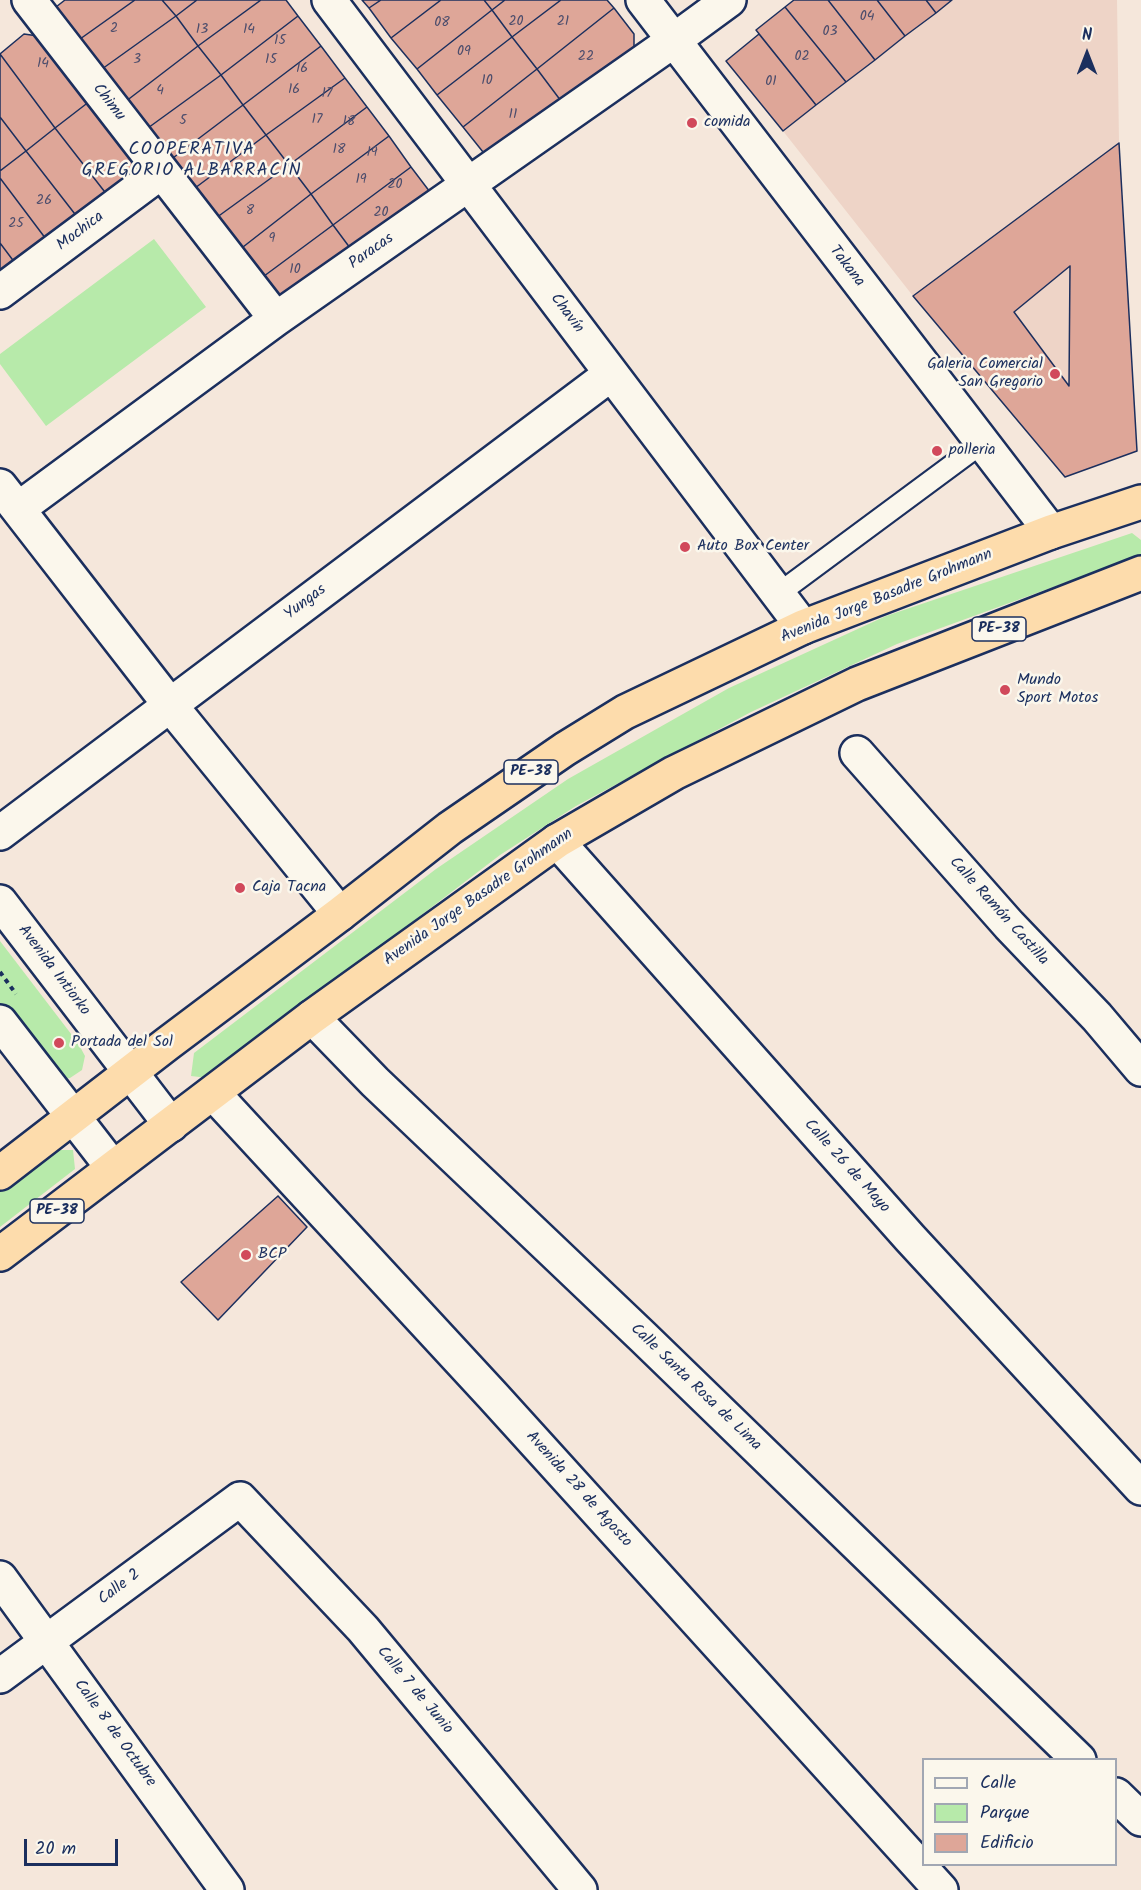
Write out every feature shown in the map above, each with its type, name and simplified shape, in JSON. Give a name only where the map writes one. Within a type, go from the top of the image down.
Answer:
[{"type":"highway","name":"Avenida Jorge Basadre Grohmann","points":[[0,1173],[450,828],[565,749],[625,712],[803,627],[1051,532],[1141,502]]},
{"type":"highway","name":"Avenida Jorge Basadre Grohmann","points":[[0,1254],[312,1017],[556,841],[674,773],[857,684],[1141,573]]},
{"type":"street","name":"Chimu","points":[[28,0],[276,319]]},
{"type":"street","name":"Chavín","points":[[329,0],[803,627]]},
{"type":"street","name":"Takana","points":[[643,0],[1051,532]]},
{"type":"street","name":"Paracas","points":[[9,498],[276,319],[674,41],[729,0]]},
{"type":"street","name":"Mochica","points":[[0,292],[161,172]]},
{"type":"street","name":"Yungas","points":[[0,833],[611,374]]},
{"type":"street","points":[[9,498],[170,705],[340,914]]},
{"type":"street","name":"Calle Ramón Castilla","points":[[857,753],[1009,925],[1097,1017],[1141,1069]]},
{"type":"street","name":"Calle 26 de Mayo","points":[[556,841],[910,1238],[1141,1488]]},
{"type":"street","name":"Avenida Intiorko","points":[[0,902],[171,1125]]},
{"type":"street","name":"Calle Santa Rosa de Lima","points":[[312,1017],[375,1082],[644,1338],[1077,1758]]},
{"type":"street","points":[[0,1022],[113,1168]]},
{"type":"street","name":"Avenida 28 de Agosto","points":[[213,1093],[501,1405],[941,1890]]},
{"type":"street","name":"Calle 2","points":[[0,1676],[240,1499]]},
{"type":"street","name":"Calle 7 de Junio","points":[[240,1499],[363,1629],[577,1889]]},
{"type":"street","name":"Calle 8 de Octubre","points":[[0,1578],[227,1890]]},
{"type":"street","points":[[1117,1796],[1141,1819]]},
{"type":"lane","points":[[778,594],[982,443]]},
{"type":"shaded area","points":[[952,0],[1117,0],[1119,143],[1137,451],[1065,477],[913,296],[783,131]]},
{"type":"green space","points":[[154,239],[206,307],[46,426],[0,364],[0,354]]},
{"type":"green space","points":[[1132,533],[1141,540],[1141,555],[897,644],[751,712],[576,806],[500,855],[208,1078],[191,1076],[194,1053],[436,869],[568,779],[729,688],[886,616]]},
{"type":"green space","points":[[0,941],[78,1043],[85,1056],[82,1070],[70,1078],[61,1080],[0,1012]]},
{"type":"green space","points":[[53,1150],[73,1150],[75,1169],[0,1227],[0,1191]]},
{"type":"building","points":[[65,0],[135,0],[73,44],[53,18],[56,7]]},
{"type":"building","points":[[135,0],[162,0],[176,16],[95,74],[73,44]]},
{"type":"building","points":[[162,0],[197,0],[176,16]]},
{"type":"building","points":[[197,0],[261,0],[198,46],[176,16]]},
{"type":"building","points":[[261,0],[286,0],[298,16],[221,75],[198,46]]},
{"type":"building","points":[[362,0],[381,0],[369,8]]},
{"type":"building","points":[[381,0],[441,0],[391,38],[369,8]]},
{"type":"building","points":[[441,0],[484,0],[492,10],[417,69],[391,38]]},
{"type":"building","points":[[484,0],[505,0],[492,10]]},
{"type":"building","points":[[505,0],[561,0],[512,37],[492,10]]},
{"type":"building","points":[[561,0],[607,0],[614,8],[537,69],[512,37]]},
{"type":"building","points":[[794,0],[828,0],[875,60],[846,82],[785,7]]},
{"type":"building","points":[[828,0],[877,0],[905,36],[875,60]]},
{"type":"building","points":[[877,0],[926,0],[936,13],[905,36]]},
{"type":"building","points":[[926,0],[952,0],[936,13]]},
{"type":"building","points":[[785,7],[846,82],[816,105],[756,30]]},
{"type":"building","points":[[614,8],[634,34],[634,47],[564,105],[537,69]]},
{"type":"building","points":[[492,10],[512,37],[437,95],[417,69]]},
{"type":"building","points":[[176,16],[198,46],[121,105],[95,74]]},
{"type":"building","points":[[298,16],[321,46],[243,105],[221,75]]},
{"type":"building","points":[[24,34],[38,36],[90,101],[55,128],[0,54]]},
{"type":"building","points":[[759,34],[816,105],[783,131],[726,61]]},
{"type":"building","points":[[512,37],[537,69],[463,127],[437,95]]},
{"type":"building","points":[[198,46],[221,75],[141,133],[121,105]]},
{"type":"building","points":[[321,46],[345,78],[266,135],[243,105]]},
{"type":"building","points":[[0,54],[55,128],[26,151],[0,117]]},
{"type":"building","points":[[537,69],[564,105],[496,155],[483,152],[463,127]]},
{"type":"building","points":[[221,75],[243,105],[165,164],[141,133]]},
{"type":"building","points":[[345,78],[367,107],[289,165],[266,135]]},
{"type":"building","points":[[90,101],[144,170],[115,205],[55,128]]},
{"type":"building","points":[[243,105],[266,135],[187,194],[165,164]]},
{"type":"building","points":[[367,107],[389,136],[311,194],[289,165]]},
{"type":"building","points":[[0,117],[26,151],[0,171]]},
{"type":"building","points":[[55,128],[115,205],[85,227],[26,151]]},
{"type":"building","points":[[266,135],[289,165],[209,223],[187,194]]},
{"type":"building","points":[[389,136],[411,167],[333,225],[311,194]]},
{"type":"building","name":"Galeria Comercial San Gregorio","points":[[1119,143],[1137,451],[1065,477],[913,296]],"holes":[[[1070,266],[1069,386],[1014,312]]]},
{"type":"building","points":[[26,151],[85,227],[55,251],[0,178],[0,171]]},
{"type":"building","points":[[289,165],[311,194],[234,254],[209,223]]},
{"type":"building","points":[[411,167],[430,192],[356,256],[333,225]]},
{"type":"building","points":[[0,178],[55,251],[24,275],[0,243]]},
{"type":"building","points":[[311,194],[333,225],[256,282],[234,254]]},
{"type":"building","points":[[333,225],[356,256],[275,307],[256,282]]},
{"type":"building","points":[[0,243],[24,275],[0,292]]},
{"type":"building","name":"BCP","points":[[278,1196],[307,1227],[218,1320],[181,1282]]},
{"type":"place","name":"comida","points":[[692,123]]},
{"type":"place","name":"Galeria Comercial San Gregorio","points":[[1055,374]]},
{"type":"place","name":"polleria","points":[[937,451]]},
{"type":"place","name":"Auto Box Center","points":[[685,547]]},
{"type":"place","name":"Mundo Sport Motos","points":[[1005,690]]},
{"type":"place","name":"Caja Tacna","points":[[240,888]]},
{"type":"place","name":"Portada del Sol","points":[[59,1043]]},
{"type":"place","name":"BCP","points":[[246,1255]]},
{"type":"district","name":"COOPERATIVA GREGORIO ALBARRACÍN","points":[[192,161]]}]
